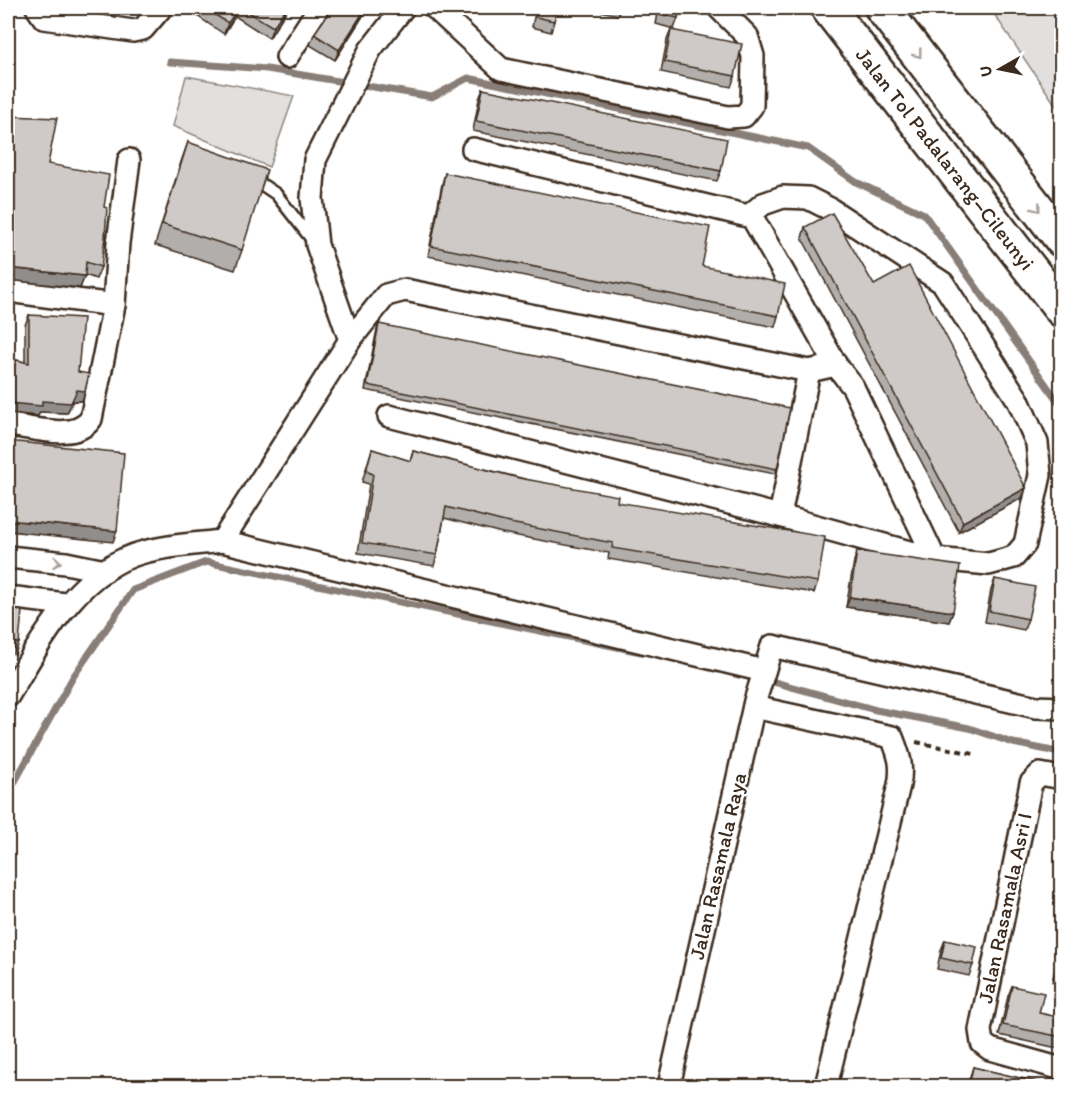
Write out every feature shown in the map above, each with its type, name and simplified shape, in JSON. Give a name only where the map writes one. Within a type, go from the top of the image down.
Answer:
[{"type":"highway","name":"Jalan Tol Padalarang–Cileunyi","points":[[828,8],[1062,310]]},
{"type":"highway","name":"Jalan Tol Padalarang–Cileunyi","points":[[882,8],[1062,240]]},
{"type":"street","points":[[37,8],[44,18],[133,32],[143,29],[161,8]]},
{"type":"street","points":[[287,57],[319,8]]},
{"type":"street","points":[[350,340],[317,245],[312,198],[315,160],[370,50],[404,8]]},
{"type":"street","points":[[435,8],[472,45],[501,69],[728,117],[744,116],[752,106],[753,56],[747,36],[719,8]]},
{"type":"street","points":[[473,149],[750,216],[756,221],[836,365],[853,387],[935,559]]},
{"type":"street","points":[[8,425],[70,432],[87,424],[91,418],[114,304],[118,243],[129,160]]},
{"type":"street","points":[[389,416],[780,516],[935,559],[989,564],[1002,563],[1014,557],[1025,544],[1041,475],[1037,443],[1018,400],[943,283],[830,209],[808,198],[783,197],[763,204],[750,216]]},
{"type":"street","points":[[222,541],[350,340],[386,295],[405,290],[809,371],[836,365]]},
{"type":"street","points":[[8,291],[114,304]]},
{"type":"street","points":[[780,516],[809,371]]},
{"type":"street","points":[[8,696],[65,604],[105,571],[141,552],[222,541],[763,674]]},
{"type":"street","points":[[8,557],[66,563],[105,571]]},
{"type":"street","points":[[8,597],[65,604]]},
{"type":"street","name":"Jalan Rasamala Raya","points":[[669,1086],[754,704],[772,646],[1036,707],[1062,708]]},
{"type":"street","points":[[754,704],[892,737],[901,757],[902,771],[826,1086]]},
{"type":"street","name":"Jalan Rasamala Asri I","points":[[1062,777],[1037,775],[1031,783],[980,1030],[982,1043],[990,1049],[1062,1069]]},
{"type":"lane","points":[[242,173],[262,182],[276,194],[317,245]]},
{"type":"path","points":[[892,737],[974,754]]},
{"type":"shaded area","points":[[990,8],[1061,8],[1061,113]]},
{"type":"shaded area","points":[[186,76],[294,96],[269,167],[173,126]]},
{"type":"building","points":[[204,8],[238,8],[228,23]]},
{"type":"building","points":[[242,8],[286,8],[273,27]]},
{"type":"building","points":[[332,8],[366,8],[339,50],[314,34]]},
{"type":"building","points":[[538,8],[557,8],[554,21],[536,17]]},
{"type":"building","points":[[661,8],[680,8],[678,18],[660,14]]},
{"type":"building","points":[[671,30],[742,44],[735,76],[665,62]]},
{"type":"building","points":[[483,89],[727,139],[721,171],[476,121]]},
{"type":"building","points":[[8,116],[57,118],[48,164],[109,175],[104,207],[107,208],[101,267],[86,262],[85,276],[8,268]]},
{"type":"building","points":[[188,142],[267,170],[242,250],[162,224]]},
{"type":"building","points":[[445,173],[710,227],[702,266],[785,284],[778,316],[431,246]]},
{"type":"building","points":[[832,213],[874,285],[909,266],[1026,488],[963,522],[805,227]]},
{"type":"building","points":[[29,315],[83,318],[78,372],[89,374],[85,391],[77,390],[71,403],[42,401],[42,406],[8,403],[8,364],[16,364],[16,360],[29,363]]},
{"type":"building","points":[[379,324],[790,408],[777,469],[367,385]]},
{"type":"building","points":[[8,441],[124,453],[117,531],[8,520]]},
{"type":"building","points":[[372,449],[411,461],[413,451],[519,478],[618,496],[617,502],[825,537],[818,582],[612,548],[613,543],[505,522],[446,507],[437,555],[362,543],[373,474],[366,471]]},
{"type":"building","points":[[857,551],[960,566],[953,612],[850,597]]},
{"type":"building","points":[[995,579],[1035,587],[1028,619],[989,611]]},
{"type":"building","points":[[8,609],[22,611],[19,643],[8,642]]},
{"type":"building","points":[[945,940],[977,947],[973,965],[941,958]]},
{"type":"building","points":[[1062,946],[1062,973],[1056,972]]},
{"type":"building","points":[[1012,986],[1044,993],[1039,1013],[1062,1018],[1062,1037],[1003,1025]]},
{"type":"building","points":[[973,1067],[1054,1086],[969,1086]]},
{"type":"waterway","points":[[170,62],[267,69],[432,97],[468,78],[808,148],[856,182],[924,214],[1062,407]]},
{"type":"waterway","points":[[8,794],[73,677],[133,590],[206,562],[641,652]]},
{"type":"waterway","points":[[763,679],[876,710],[969,728],[1013,743],[1062,753]]}]
